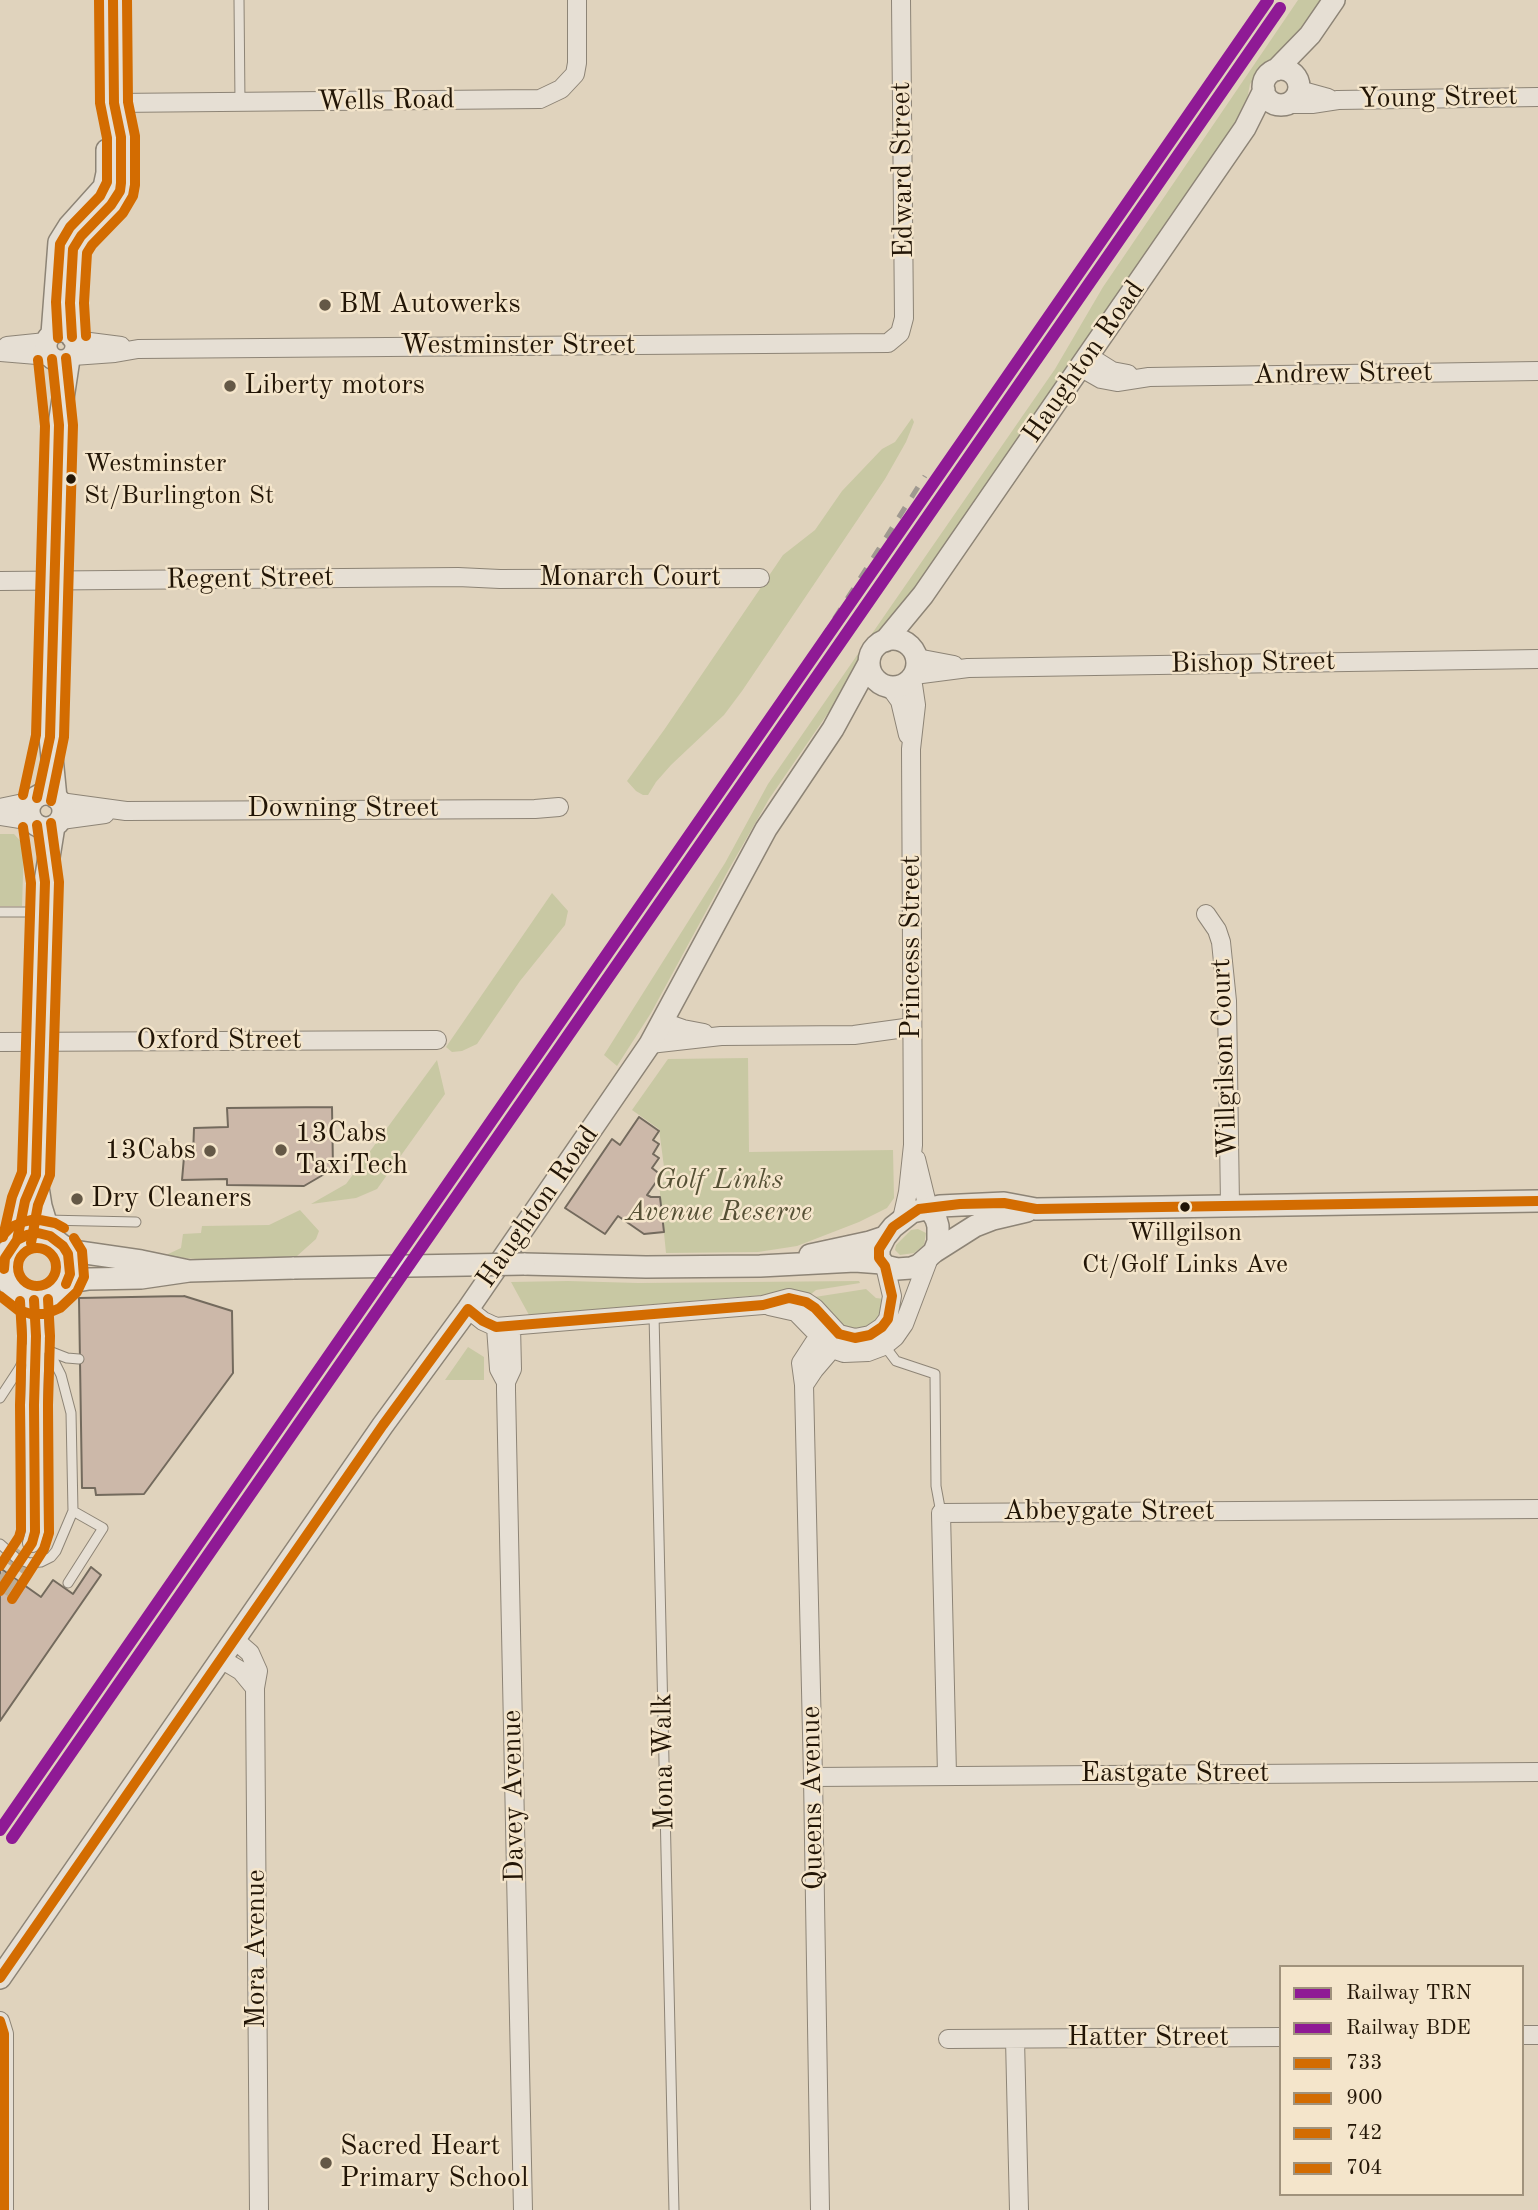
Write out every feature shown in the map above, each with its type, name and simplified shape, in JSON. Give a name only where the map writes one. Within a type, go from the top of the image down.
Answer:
[{"type":"street","points":[[60,1292],[70,1274],[68,1254],[52,1234],[36,1175],[61,348],[59,242],[69,226],[104,187],[107,173],[108,120],[114,103],[113,0]]},
{"type":"street","name":"Wells Road","points":[[114,103],[523,100],[547,96],[567,85],[575,74],[577,0]]},
{"type":"street","name":"Edward Street","points":[[897,337],[902,327],[904,306],[901,0]]},
{"type":"street","points":[[1283,89],[1310,36],[1334,0]]},
{"type":"street","name":"Young Street","points":[[1283,89],[1338,100],[1538,97]]},
{"type":"street","name":"Haughton Road","points":[[885,641],[923,595],[1245,128],[1283,89]]},
{"type":"street","name":"Westminster Street","points":[[0,347],[61,348],[115,353],[138,349],[882,344],[897,337]]},
{"type":"street","name":"Westminster Street","points":[[0,352],[61,348]]},
{"type":"street","name":"Andrew Street","points":[[1084,362],[1109,382],[1149,377],[1538,371]]},
{"type":"street","name":"Regent Street","points":[[0,581],[458,577],[500,579]]},
{"type":"street","name":"Monarch Court","points":[[500,579],[760,578]]},
{"type":"street","name":"Haughton Road","points":[[913,665],[923,595]]},
{"type":"street","points":[[899,640],[913,665],[898,687],[887,686],[873,676],[869,663],[874,649],[885,641],[899,640]]},
{"type":"street","name":"Bishop Street","points":[[913,665],[968,668],[1538,659]]},
{"type":"street","name":"Haughton Road","points":[[0,1978],[650,1044],[766,829],[833,729],[869,663]]},
{"type":"street","name":"Princess Street","points":[[902,1219],[913,1145],[911,749],[916,696],[913,665]]},
{"type":"street","name":"Haughton Road","points":[[833,729],[887,686]]},
{"type":"street","name":"Princess Street","points":[[887,686],[900,701],[911,749]]},
{"type":"street","name":"Downing Street","points":[[0,808],[126,811],[559,807]]},
{"type":"street","name":"Downing Street","points":[[0,816],[46,811]]},
{"type":"street","name":"Willgilson Court","points":[[1206,914],[1217,930],[1221,942],[1225,980],[1230,1205]]},
{"type":"street","points":[[663,1022],[683,1029],[722,1036]]},
{"type":"street","points":[[650,1044],[722,1036],[913,1035]]},
{"type":"street","name":"Oxford Street","points":[[0,1042],[437,1040]]},
{"type":"street","name":"Princess Street","points":[[913,1145],[929,1209]]},
{"type":"street","points":[[17,1240],[25,1201],[36,1175]]},
{"type":"street","points":[[468,1309],[483,1321],[503,1327],[763,1305],[796,1312],[855,1354],[868,1352],[880,1339],[888,1319],[892,1296],[879,1258],[879,1249],[885,1237],[912,1212],[940,1206],[1004,1203],[1035,1209],[1538,1201]]},
{"type":"street","points":[[880,1339],[895,1337],[904,1324],[938,1242],[938,1226],[929,1209]]},
{"type":"street","points":[[188,1271],[79,1252],[52,1234],[38,1233],[17,1240],[10,1248],[2,1269],[10,1286],[17,1293],[34,1300],[43,1300],[78,1281],[141,1278],[188,1271],[524,1264],[760,1266],[855,1261],[897,1269],[911,1268],[975,1226],[1035,1209]]},
{"type":"street","points":[[760,1266],[885,1237]]},
{"type":"street","points":[[32,1543],[35,1532],[34,1300]]},
{"type":"street","name":"Davey Avenue","points":[[503,1327],[512,1369],[506,1382],[523,2210]]},
{"type":"street","name":"Queens Avenue","points":[[820,2210],[813,1777],[804,1385],[801,1363],[831,1338]]},
{"type":"street","name":"Abbeygate Street","points":[[941,1513],[1538,1509]]},
{"type":"street","points":[[941,1513],[947,1775]]},
{"type":"street","name":"Mora Avenue","points":[[235,1640],[250,1653],[258,1671],[255,1688],[259,2210]]},
{"type":"street","points":[[221,1659],[241,1671],[255,1688]]},
{"type":"street","name":"Eastgate Street","points":[[813,1777],[1538,1772]]},
{"type":"street","points":[[0,2021],[4,2034],[1,2046],[4,2210]]},
{"type":"street","name":"Hatter Street","points":[[948,2039],[1279,2037]]},
{"type":"street","points":[[1015,2039],[1019,2210]]},
{"type":"lane","points":[[239,0],[240,102]]},
{"type":"lane","points":[[0,912],[44,912]]},
{"type":"lane","points":[[52,1234],[53,1218],[135,1222]]},
{"type":"lane","name":"Mona Walk","points":[[654,1314],[674,2210]]},
{"type":"lane","points":[[0,1398],[36,1336],[49,1351],[76,1413],[73,1511],[56,1551],[41,1563],[29,1563],[16,1558],[0,1544]]},
{"type":"lane","points":[[880,1339],[896,1361],[935,1374],[936,1486],[941,1513]]},
{"type":"lane","points":[[49,1351],[67,1358],[79,1359]]},
{"type":"lane","points":[[68,1583],[103,1528],[73,1511]]},
{"type":"green space","points":[[1298,0],[1323,0],[1287,53],[1269,63],[1250,84],[1244,115],[975,504],[881,635],[871,643],[859,672],[769,799],[651,1013],[617,1066],[604,1055],[725,863],[768,784],[1055,369],[1103,287]]},
{"type":"green space","points":[[912,418],[914,422],[906,442],[885,479],[742,691],[724,715],[671,765],[648,795],[636,791],[627,781],[783,555],[815,530],[842,491],[882,449],[895,442]]},
{"type":"green space","points":[[0,834],[14,834],[24,845],[22,906],[0,906]]},
{"type":"green space","points":[[552,893],[568,911],[565,925],[520,981],[477,1044],[452,1052],[446,1047]]},
{"type":"green space","name":"Golf Links Avenue Reserve","points":[[748,1058],[749,1152],[893,1150],[894,1198],[887,1208],[859,1222],[797,1246],[758,1252],[666,1253],[659,1183],[666,1182],[659,1129],[632,1110],[668,1059]]},
{"type":"green space","points":[[437,1060],[445,1094],[377,1189],[356,1198],[311,1204],[346,1184]]},
{"type":"green space","points":[[300,1210],[319,1231],[316,1239],[297,1256],[217,1261],[164,1256],[181,1248],[183,1234],[201,1233],[202,1226],[269,1225]]},
{"type":"green space","points":[[918,1229],[926,1233],[924,1245],[914,1253],[900,1255],[895,1250],[896,1245],[911,1230]]},
{"type":"green space","points":[[511,1282],[860,1283],[816,1290],[810,1295],[774,1294],[529,1315]]},
{"type":"green space","points":[[866,1289],[876,1298],[884,1299],[881,1317],[870,1327],[857,1330],[841,1325],[815,1297]]},
{"type":"green space","points":[[468,1347],[484,1357],[484,1380],[445,1380]]},
{"type":"building","points":[[332,1107],[333,1169],[304,1186],[227,1185],[227,1179],[182,1180],[184,1157],[193,1157],[194,1128],[228,1127],[227,1108]]},
{"type":"building","points":[[639,1117],[659,1131],[653,1140],[659,1144],[653,1154],[659,1158],[652,1168],[661,1175],[647,1195],[660,1197],[664,1232],[644,1234],[618,1216],[605,1234],[565,1208],[612,1139],[620,1145]]},
{"type":"building","points":[[184,1296],[232,1311],[233,1373],[144,1494],[96,1495],[95,1488],[82,1488],[79,1298]]},
{"type":"building","points":[[91,1567],[101,1575],[0,1721],[0,1568],[41,1597],[53,1580],[73,1594]]},
{"type":"tunnel","points":[[0,1591],[32,1543]]},
{"type":"railway","points":[[783,700],[925,476]]},
{"type":"rail line","name":"TRN","points":[[0,1830],[1268,0]]},
{"type":"rail line","name":"BDE","points":[[12,1838],[1280,8]]},
{"type":"transit line","name":"704","points":[[58,338],[56,302],[60,244],[70,227],[100,196],[107,182],[107,138],[100,103],[99,0]]},
{"type":"transit line","name":"900","points":[[72,337],[70,303],[73,249],[81,236],[111,205],[120,191],[121,183],[121,137],[114,103],[113,0]]},
{"type":"transit line","name":"742","points":[[86,336],[84,303],[87,253],[123,213],[133,196],[135,185],[135,136],[128,102],[127,0]]},
{"type":"transit line","name":"742","points":[[51,801],[64,737],[73,425],[66,358]]},
{"type":"transit line","name":"900","points":[[37,798],[50,737],[59,425],[52,359]]},
{"type":"transit line","name":"704","points":[[23,795],[36,735],[45,426],[38,360]]},
{"type":"transit line","name":"742","points":[[31,1243],[38,1205],[50,1175],[59,882],[51,823]]},
{"type":"transit line","name":"900","points":[[17,1240],[25,1201],[36,1175],[45,882],[37,825]]},
{"type":"transit line","name":"704","points":[[3,1237],[12,1197],[22,1172],[31,883],[23,827]]},
{"type":"transit line","name":"733","points":[[468,1309],[496,1327],[763,1305],[789,1298],[806,1302],[839,1334],[855,1338],[870,1335],[888,1319],[892,1296],[885,1266],[879,1258],[879,1249],[893,1227],[919,1209],[960,1204],[1004,1203],[1036,1209],[1538,1201]]},
{"type":"transit line","name":"742","points":[[0,1238],[11,1227],[35,1219],[55,1223],[64,1228]]},
{"type":"transit line","name":"900","points":[[4,1269],[5,1258],[17,1240],[38,1233],[50,1236]]},
{"type":"transit line","name":"900","points":[[50,1236],[63,1246],[68,1254],[70,1274],[66,1284]]},
{"type":"transit line","name":"742","points":[[0,1296],[18,1310],[31,1314],[46,1314],[60,1308],[77,1292],[84,1277],[82,1251],[74,1238]]},
{"type":"transit line","name":"704","points":[[37,1248],[50,1254],[56,1267],[50,1280],[37,1286],[24,1280],[18,1267],[24,1254],[37,1248]]},
{"type":"transit line","name":"742","points":[[12,1599],[44,1549],[49,1533],[48,1299]]},
{"type":"transit line","name":"900","points":[[0,1591],[32,1543],[35,1532],[34,1300]]},
{"type":"transit line","name":"704","points":[[0,1566],[21,1530],[20,1301]]},
{"type":"transit line","name":"733","points":[[0,1978],[383,1425],[468,1309]]},
{"type":"transit line","name":"733","points":[[0,2021],[4,2034],[4,2210]]},
{"type":"place","name":"BM Autowerks","points":[[325,305]]},
{"type":"place","name":"Liberty motors","points":[[230,386]]},
{"type":"place","name":"Westminster St/Burlington St","points":[[71,479]]},
{"type":"place","name":"13Cabs TaxiTech","points":[[281,1150]]},
{"type":"place","name":"13Cabs","points":[[210,1151]]},
{"type":"place","name":"Dry Cleaners","points":[[77,1199]]},
{"type":"place","name":"Willgilson Ct/Golf Links Ave","points":[[1185,1207]]},
{"type":"place","name":"Sacred Heart Primary School","points":[[326,2163]]}]
